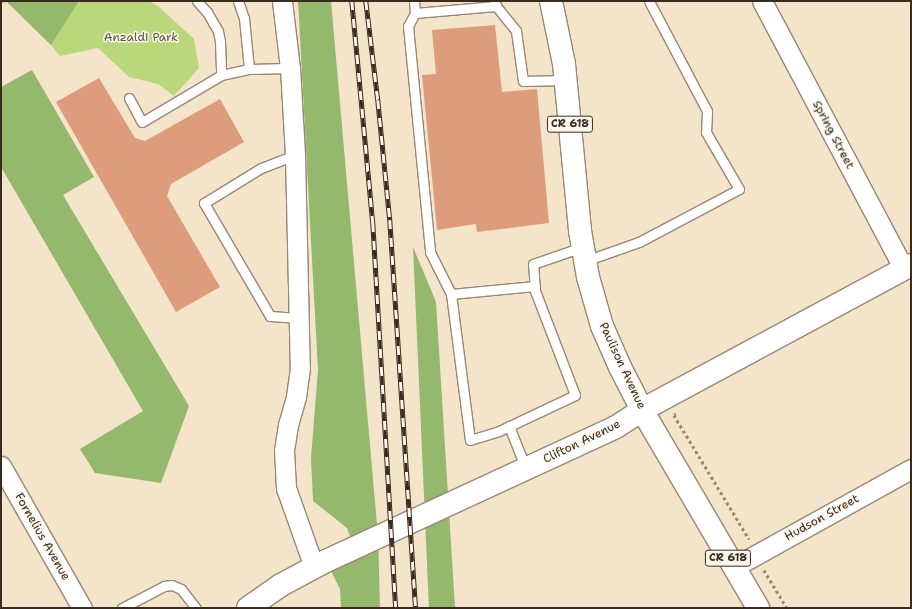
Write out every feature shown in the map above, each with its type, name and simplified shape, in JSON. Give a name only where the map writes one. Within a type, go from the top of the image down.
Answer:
[{"type":"main road","name":"Paulison Avenue","points":[[552,1],[565,80],[584,254],[588,277],[602,326],[620,367],[642,410],[758,608]]},
{"type":"main road","name":"Clifton Avenue","points":[[248,608],[281,585],[314,567],[616,427],[642,410],[907,267]]},
{"type":"street","points":[[282,1],[290,68],[295,155],[300,368],[296,397],[288,425],[284,450],[286,481],[292,508],[314,567]]},
{"type":"street","name":"Spring Street","points":[[762,1],[907,267]]},
{"type":"street","name":"Fornelius Avenue","points":[[1,466],[82,608]]},
{"type":"street","name":"Hudson Street","points":[[734,567],[911,469]]},
{"type":"lane","points":[[197,1],[207,12],[218,31],[220,41],[221,75]]},
{"type":"lane","points":[[238,1],[244,18],[249,69]]},
{"type":"lane","points":[[414,1],[415,13],[408,26],[430,252],[451,294],[470,440],[509,426],[575,394],[535,286],[533,264],[639,242],[739,189],[706,132],[707,111],[649,1]]},
{"type":"lane","points":[[415,13],[496,4],[516,32],[523,81],[565,80]]},
{"type":"lane","points":[[129,98],[142,122],[221,75],[249,69],[290,68]]},
{"type":"lane","points":[[295,155],[261,168],[204,203],[270,316],[299,318]]},
{"type":"lane","points":[[451,294],[535,286]]},
{"type":"lane","points":[[509,426],[526,469]]},
{"type":"lane","points":[[122,608],[164,586],[172,585],[181,589],[196,608]]},
{"type":"path","points":[[681,411],[674,415],[748,539],[755,536]]},
{"type":"path","points":[[771,566],[764,570],[787,608]]},
{"type":"green space","name":"Anzaldi Park","points":[[1,1],[149,1],[158,6],[194,39],[199,68],[174,96],[158,84],[129,77],[98,48],[60,56],[51,45],[7,2],[1,3]]},
{"type":"green space","points":[[1,1],[79,1],[51,45],[7,2],[1,3]]},
{"type":"green space","points":[[298,1],[331,1],[378,536],[380,608],[341,608],[340,589],[326,561],[354,548],[347,528],[313,501],[311,458],[318,370]]},
{"type":"green space","points":[[32,70],[94,177],[63,195],[189,406],[161,483],[95,473],[80,449],[143,411],[1,167],[1,87]]},
{"type":"green space","points":[[413,247],[436,302],[455,608],[429,608]]},
{"type":"building","points":[[495,25],[502,92],[537,89],[549,223],[477,232],[476,224],[437,230],[422,75],[436,74],[432,30]]},
{"type":"building","points":[[99,78],[135,138],[145,141],[220,99],[244,142],[171,184],[167,196],[220,287],[176,312],[56,102]]},
{"type":"railway","points":[[352,1],[373,223],[396,608]]},
{"type":"railway","points":[[366,1],[390,220],[416,608]]}]
